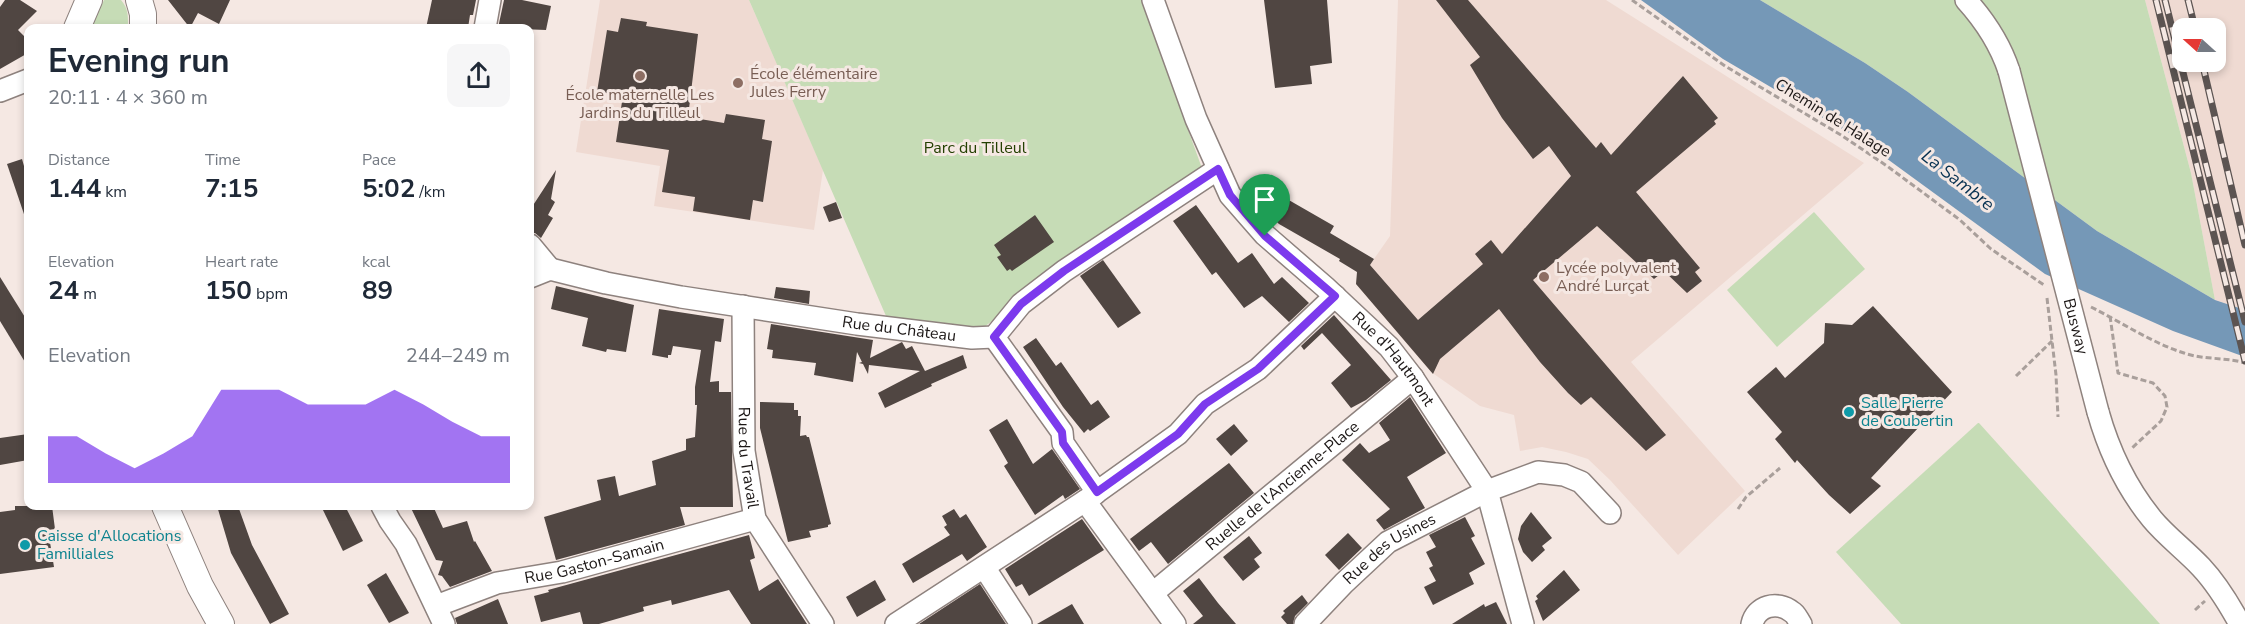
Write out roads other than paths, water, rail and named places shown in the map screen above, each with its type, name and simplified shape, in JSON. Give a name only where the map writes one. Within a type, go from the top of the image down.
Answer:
[{"type":"main road","points":[[139,0],[143,24]]},
{"type":"main road","points":[[167,510],[200,586],[221,624]]},
{"type":"street","points":[[486,24],[490,0]]},
{"type":"street","name":"Rue d'Hautmont","points":[[1153,0],[1196,119],[1230,195],[1265,236],[1335,296],[1389,347],[1413,378],[1487,491],[1523,624]]},
{"type":"street","name":"Busway","points":[[1966,0],[2004,53],[2050,236],[2098,412],[2116,463],[2152,520],[2220,590],[2240,624]]},
{"type":"street","points":[[0,92],[24,82]]},
{"type":"street","points":[[0,92],[24,98]]},
{"type":"street","points":[[1175,624],[1091,497],[1063,443],[1062,432],[994,337],[1021,304],[1064,271],[1218,169]]},
{"type":"street","points":[[534,250],[550,268],[534,275]]},
{"type":"street","name":"Rue du Château","points":[[550,268],[616,285],[857,324],[972,338],[994,337]]},
{"type":"street","points":[[896,624],[1091,497],[1178,434],[1205,404],[1258,369],[1335,296]]},
{"type":"street","name":"Rue du Travail","points":[[743,306],[744,451],[755,519],[823,624]]},
{"type":"street","name":"Ruelle de l'Ancienne-Place","points":[[1153,593],[1413,378]]},
{"type":"street","name":"Rue des Usines","points":[[1305,624],[1388,542],[1487,491],[1538,472],[1564,475],[1581,482],[1610,513]]},
{"type":"street","points":[[384,510],[406,544],[440,615]]},
{"type":"street","name":"Rue Gaston-Samain","points":[[440,615],[497,583],[562,572],[755,519]]},
{"type":"street","points":[[984,567],[1021,624]]},
{"type":"street","points":[[1752,624],[1757,612],[1767,606],[1775,605],[1793,612],[1801,624]]},
{"type":"water","name":"La Sambre","points":[[1641,0],[1760,0],[1865,63],[1908,92],[2097,231],[2215,300],[2245,310],[2245,357],[2173,331],[2045,274],[1864,142],[1723,59]]},
{"type":"railway","points":[[2156,0],[2245,361]]},
{"type":"railway","points":[[2165,0],[2245,322]]},
{"type":"railway","points":[[2188,0],[2192,18]]},
{"type":"railway","points":[[2204,72],[2245,245]]},
{"type":"place","name":"École maternelle Les Jardins du Tilleul","points":[[640,76]]},
{"type":"place","name":"École élémentaire Jules Ferry","points":[[738,83]]},
{"type":"place","name":"Lycée polyvalent André Lurçat","points":[[1544,277]]},
{"type":"place","name":"Salle Pierre de Coubertin","points":[[1849,412]]},
{"type":"place","name":"Caisse d'Allocations Familliales","points":[[25,545]]},
{"type":"park label","name":"Parc du Tilleul","points":[[975,148]]}]
